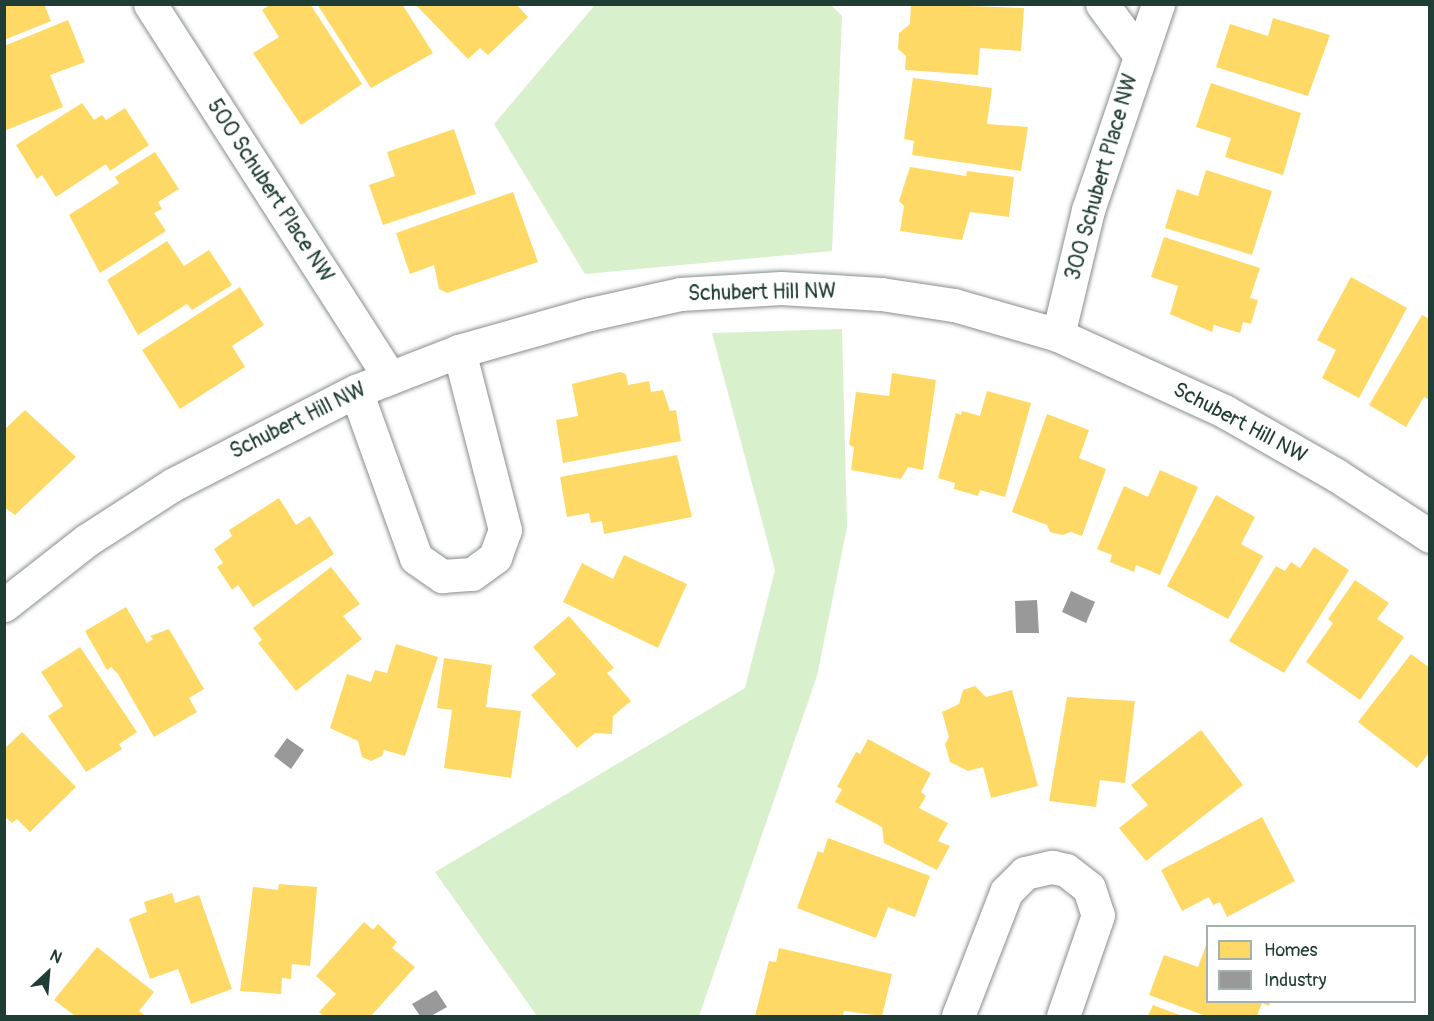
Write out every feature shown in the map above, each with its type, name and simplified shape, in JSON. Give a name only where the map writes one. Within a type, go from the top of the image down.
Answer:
[{"type":"street","name":"300 Schubert Place NW","points":[[1102,4],[1139,54]]},
{"type":"street","name":"300 Schubert Place NW","points":[[1059,335],[1088,210],[1139,54],[1158,4]]},
{"type":"street","name":"500 Schubert Place NW","points":[[150,5],[390,378]]},
{"type":"street","name":"Schubert Hill NW","points":[[4,605],[87,540],[174,484],[356,391],[459,351],[590,314],[680,294],[781,288],[881,294],[954,305],[1059,335],[1224,411],[1336,475],[1430,537]]},
{"type":"street","points":[[356,391],[416,558],[442,576],[472,574],[495,557],[505,530],[459,351]]},
{"type":"street","points":[[958,1017],[1006,892],[1025,873],[1052,867],[1066,870],[1089,888],[1098,915],[1064,1017]]},
{"type":"green space","points":[[595,5],[831,5],[842,16],[832,251],[585,274],[494,124]]},
{"type":"green space","points":[[842,329],[847,527],[817,676],[699,1016],[537,1016],[435,872],[745,688],[775,570],[712,333]]},
{"type":"building: Homes","points":[[4,4],[44,4],[51,21],[4,40]]},
{"type":"building: Homes","points":[[271,4],[310,4],[362,84],[301,125],[253,53],[279,37],[262,10]]},
{"type":"building: Homes","points":[[317,4],[402,4],[433,53],[371,88]]},
{"type":"building: Homes","points":[[415,4],[516,4],[528,17],[488,55],[480,48],[468,59]]},
{"type":"building: Homes","points":[[911,4],[1024,8],[1021,51],[980,48],[978,75],[905,70],[906,56],[898,49],[899,33],[910,24]]},
{"type":"building: Homes","points":[[1273,18],[1330,35],[1308,96],[1216,67],[1230,24],[1268,36]]},
{"type":"building: Homes","points":[[68,20],[85,62],[50,75],[63,107],[4,131],[4,46]]},
{"type":"building: Homes","points":[[913,78],[992,88],[987,124],[1028,127],[1021,171],[912,155],[914,141],[904,139]]},
{"type":"building: Homes","points":[[1211,83],[1301,113],[1283,175],[1225,157],[1231,138],[1196,127]]},
{"type":"building: Homes","points":[[82,103],[94,120],[102,115],[106,120],[125,108],[149,145],[110,171],[106,164],[56,197],[42,175],[37,179],[16,145]]},
{"type":"building: Homes","points":[[454,129],[476,194],[383,225],[369,185],[395,176],[387,152]]},
{"type":"building: Homes","points":[[155,152],[179,189],[158,202],[162,209],[154,213],[166,231],[100,273],[69,215],[119,183],[115,177]]},
{"type":"building: Homes","points":[[910,167],[966,176],[967,171],[1014,177],[1009,217],[970,212],[962,240],[900,231],[904,206],[899,201]]},
{"type":"building: Homes","points":[[1206,170],[1272,191],[1252,255],[1165,228],[1177,189],[1198,196]]},
{"type":"building: Homes","points":[[513,192],[538,262],[447,293],[439,289],[434,265],[410,274],[396,233]]},
{"type":"building: Homes","points":[[1164,237],[1260,268],[1250,298],[1258,300],[1251,324],[1243,322],[1240,333],[1214,325],[1212,332],[1170,314],[1178,286],[1151,277]]},
{"type":"building: Homes","points":[[167,241],[184,266],[209,250],[232,285],[192,310],[187,304],[138,335],[107,280]]},
{"type":"building: Homes","points":[[1351,277],[1407,308],[1359,398],[1322,378],[1336,350],[1317,340]]},
{"type":"building: Homes","points":[[240,287],[264,325],[232,346],[245,367],[180,409],[142,350]]},
{"type":"building: Homes","points":[[1422,315],[1430,319],[1430,400],[1424,397],[1406,427],[1369,405]]},
{"type":"building: Homes","points":[[620,372],[626,374],[628,385],[649,381],[651,392],[663,390],[670,411],[676,410],[681,441],[563,463],[556,420],[578,416],[572,384]]},
{"type":"building: Homes","points":[[892,373],[936,380],[923,470],[908,467],[901,479],[851,470],[854,447],[849,445],[856,392],[889,396]]},
{"type":"building: Homes","points":[[987,391],[1031,403],[1005,497],[980,490],[978,496],[954,489],[955,483],[938,478],[956,413],[961,415],[962,411],[980,416]]},
{"type":"building: Homes","points":[[25,410],[76,457],[15,515],[4,507],[4,430]]},
{"type":"building: Homes","points":[[1047,414],[1089,430],[1079,458],[1106,469],[1082,536],[1071,532],[1062,535],[1050,532],[1047,525],[1012,512]]},
{"type":"building: Homes","points":[[677,455],[692,517],[604,534],[602,521],[591,523],[589,513],[567,517],[560,477]]},
{"type":"building: Homes","points":[[1160,470],[1198,487],[1160,575],[1136,565],[1134,572],[1110,562],[1112,555],[1097,549],[1124,486],[1148,497]]},
{"type":"building: Homes","points":[[1216,495],[1255,517],[1241,544],[1263,556],[1228,619],[1167,586]]},
{"type":"building: Homes","points":[[279,498],[296,525],[310,516],[334,554],[253,607],[238,585],[232,590],[217,567],[223,563],[214,549],[232,536],[229,530]]},
{"type":"building: Homes","points":[[1314,547],[1349,570],[1284,673],[1229,641],[1276,566],[1285,571],[1291,562],[1300,568]]},
{"type":"building: Homes","points":[[624,555],[687,584],[658,648],[563,602],[582,563],[613,579]]},
{"type":"building: Homes","points":[[331,567],[360,604],[343,616],[362,639],[296,691],[258,643],[262,640],[253,628]]},
{"type":"building: Homes","points":[[1355,580],[1389,603],[1377,619],[1404,637],[1360,700],[1306,662],[1333,623],[1328,619]]},
{"type":"building: Homes","points":[[126,607],[147,643],[153,639],[150,636],[169,629],[204,689],[189,698],[197,712],[154,737],[118,674],[111,667],[107,670],[85,631]]},
{"type":"building: Homes","points":[[569,616],[614,668],[607,673],[631,701],[613,716],[612,734],[595,733],[577,748],[531,695],[556,674],[533,647]]},
{"type":"building: Homes","points":[[396,644],[438,657],[405,756],[384,750],[382,756],[371,761],[362,757],[358,741],[330,728],[347,674],[371,682],[375,670],[387,673]]},
{"type":"building: Homes","points":[[80,647],[137,732],[119,744],[122,749],[86,772],[48,716],[63,706],[41,672]]},
{"type":"building: Homes","points":[[1411,654],[1430,668],[1430,752],[1417,768],[1358,722]]},
{"type":"building: Homes","points":[[444,658],[492,665],[486,707],[521,711],[511,778],[444,768],[452,710],[437,708]]},
{"type":"building: Homes","points":[[975,686],[986,697],[1012,690],[1038,786],[991,798],[983,767],[968,771],[950,762],[945,744],[949,737],[942,712],[959,704],[963,690]]},
{"type":"building: Homes","points":[[1067,697],[1135,701],[1125,783],[1100,780],[1096,807],[1049,801]]},
{"type":"building: Homes","points":[[1201,730],[1243,785],[1146,861],[1119,828],[1148,805],[1131,785]]},
{"type":"building: Homes","points":[[22,732],[76,787],[30,832],[17,819],[12,823],[4,816],[4,749]]},
{"type":"building: Homes","points":[[868,739],[931,773],[921,792],[926,796],[919,808],[948,823],[938,841],[950,846],[937,870],[884,843],[882,827],[835,802],[842,789],[837,787],[856,752],[860,754]]},
{"type":"building: Homes","points":[[1262,817],[1295,881],[1227,917],[1220,902],[1213,905],[1209,897],[1182,911],[1161,870]]},
{"type":"building: Homes","points":[[828,838],[930,876],[915,917],[888,907],[876,938],[797,908],[818,851],[823,853]]},
{"type":"building: Homes","points":[[279,884],[317,887],[310,966],[292,964],[291,979],[282,978],[281,994],[240,991],[253,887],[278,890]]},
{"type":"building: Homes","points":[[172,893],[175,903],[199,895],[232,989],[191,1004],[178,969],[150,979],[129,919],[147,912],[144,902]]},
{"type":"building: Homes","points":[[364,922],[373,930],[378,924],[397,942],[392,948],[415,967],[371,1016],[324,1016],[319,1012],[336,994],[316,976]]},
{"type":"building: Homes","points":[[1206,945],[1206,1003],[1262,1003],[1257,1016],[1206,1016],[1149,995],[1164,955],[1198,967]]},
{"type":"building: Homes","points":[[97,947],[154,992],[139,1011],[146,1016],[75,1016],[54,1000]]},
{"type":"building: Homes","points":[[779,948],[892,974],[882,1016],[844,1011],[843,1016],[755,1016],[769,961],[776,962]]},
{"type":"building: Homes","points":[[1153,1005],[1182,1016],[1148,1016]]},
{"type":"building: Industry","points":[[1071,591],[1095,602],[1086,623],[1062,612]]},
{"type":"building: Industry","points":[[1037,600],[1039,633],[1016,633],[1015,601]]},
{"type":"building: Industry","points":[[287,738],[304,750],[291,769],[274,756]]},
{"type":"building: Industry","points":[[436,990],[447,1007],[431,1016],[420,1016],[412,1004]]}]
